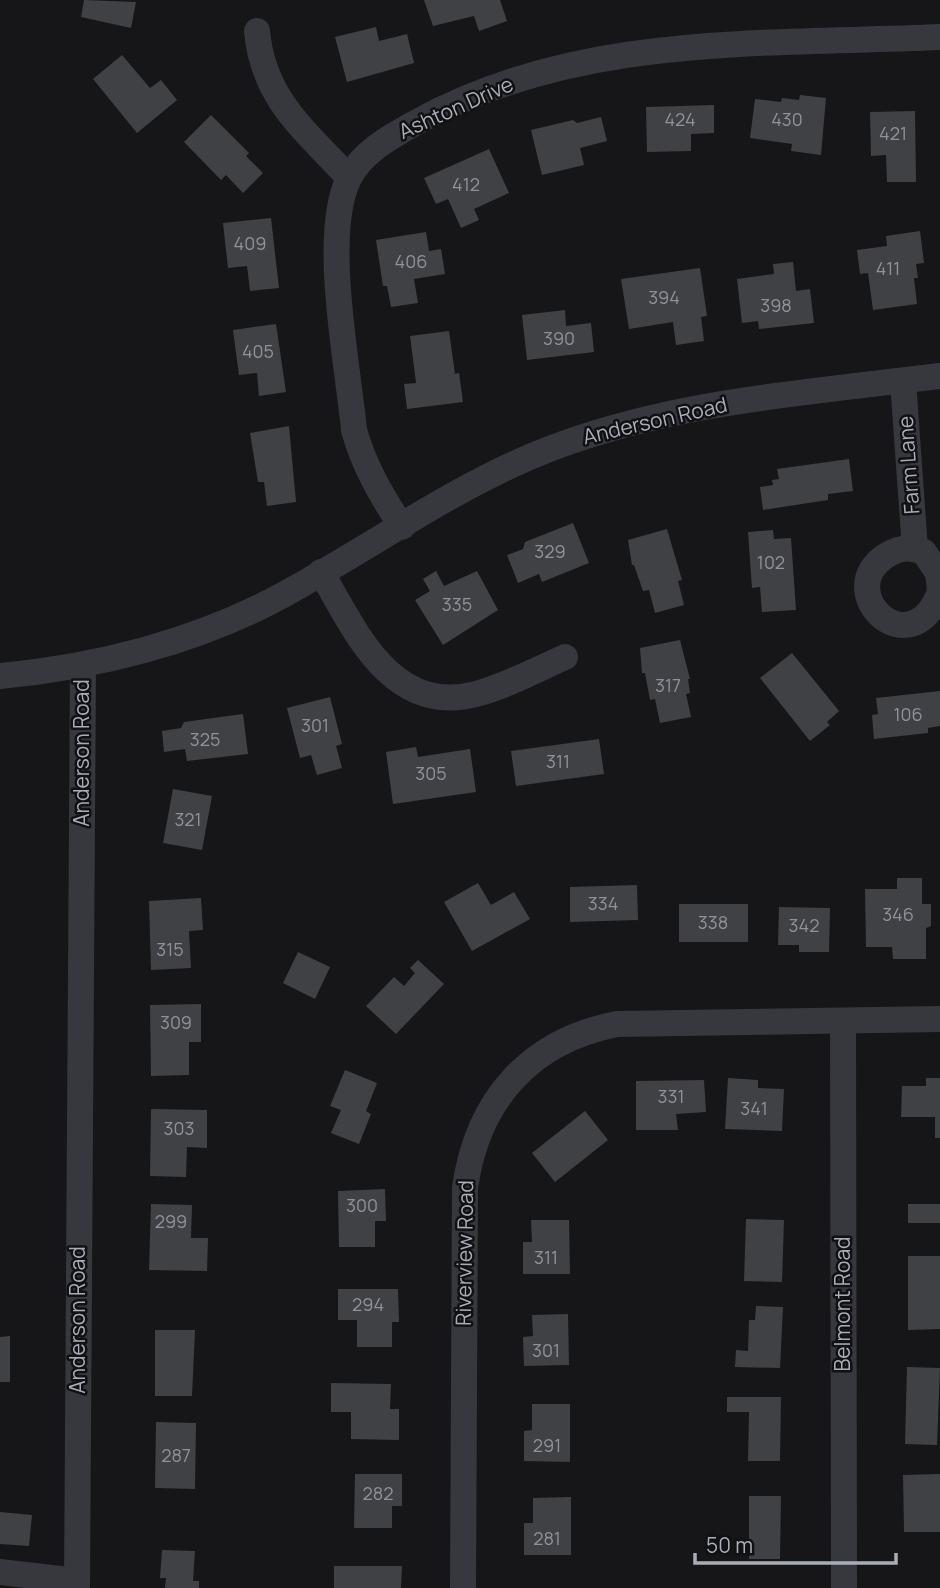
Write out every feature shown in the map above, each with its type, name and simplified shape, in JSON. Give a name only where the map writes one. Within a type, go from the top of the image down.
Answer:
[{"type":"street","points":[[257,31],[259,56],[268,82],[281,103],[349,178]]},
{"type":"street","name":"Ashton Drive","points":[[402,527],[379,493],[361,455],[354,430],[335,253],[337,214],[349,178],[367,154],[429,115],[488,89],[549,69],[608,56],[670,49],[940,37]]},
{"type":"street","name":"Anderson Road","points":[[77,1584],[83,665],[141,651],[240,615],[484,480],[531,457],[584,436],[688,410],[940,376]]},
{"type":"street","name":"Farm Lane","points":[[903,381],[915,549]]},
{"type":"street","points":[[898,548],[915,549],[931,560],[938,573],[940,591],[934,607],[923,620],[908,625],[885,620],[874,611],[868,597],[870,573],[881,559],[898,548]]},
{"type":"street","points":[[321,572],[363,646],[392,677],[411,687],[453,697],[473,695],[565,657]]},
{"type":"street","points":[[0,676],[83,665]]},
{"type":"street","name":"Riverview Road","points":[[463,1588],[463,1214],[468,1164],[474,1142],[493,1102],[519,1072],[537,1058],[557,1045],[597,1028],[642,1023],[940,1019]]},
{"type":"street","name":"Belmont Road","points":[[843,1021],[844,1588]]},
{"type":"street","points":[[0,1572],[77,1584]]},
{"type":"building","points":[[84,0],[136,2],[131,28],[81,17]]},
{"type":"building","points":[[424,0],[500,0],[507,21],[479,31],[474,16],[433,26]]},
{"type":"building","points":[[376,27],[379,41],[407,34],[414,63],[347,82],[335,37]]},
{"type":"building","points":[[122,55],[150,88],[161,80],[177,100],[137,133],[93,79]]},
{"type":"building","points":[[800,95],[826,98],[821,155],[791,151],[792,144],[750,138],[755,99],[781,102],[782,98],[799,100]]},
{"type":"building","points":[[714,105],[714,133],[691,134],[691,151],[647,152],[646,107]]},
{"type":"building","points":[[915,111],[916,182],[887,182],[886,155],[871,156],[870,112]]},
{"type":"building","points":[[211,115],[249,153],[246,156],[263,173],[243,193],[226,175],[221,180],[184,142]]},
{"type":"building","points":[[601,117],[607,141],[580,148],[584,165],[542,175],[531,130],[573,120],[577,123]]},
{"type":"building","points":[[489,149],[509,193],[474,209],[479,220],[461,228],[448,199],[436,204],[424,178]]},
{"type":"building","points":[[271,218],[279,288],[250,291],[247,266],[228,268],[223,223]]},
{"type":"building","points":[[920,231],[924,263],[916,264],[918,278],[914,278],[917,304],[873,310],[868,273],[860,274],[857,250],[887,246],[886,236]]},
{"type":"building","points":[[426,232],[429,251],[441,249],[445,274],[414,279],[418,303],[391,307],[387,286],[383,286],[376,240]]},
{"type":"building","points":[[793,262],[796,291],[810,289],[814,323],[759,329],[758,321],[742,323],[737,279],[774,274],[773,264]]},
{"type":"building","points":[[700,268],[707,316],[701,317],[704,341],[676,345],[673,322],[629,329],[621,279]]},
{"type":"building","points":[[565,310],[566,326],[591,323],[594,352],[527,360],[522,315]]},
{"type":"building","points":[[276,324],[286,392],[259,396],[257,373],[239,375],[233,330]]},
{"type":"building","points":[[449,331],[455,374],[459,373],[463,402],[407,409],[404,384],[416,383],[410,336]]},
{"type":"building","points":[[289,426],[296,502],[267,506],[264,482],[258,482],[250,433]]},
{"type":"building","points":[[849,459],[853,491],[828,494],[828,500],[763,510],[760,487],[773,485],[772,480],[779,479],[777,469]]},
{"type":"building","points":[[573,523],[589,563],[542,582],[539,574],[518,583],[507,555],[523,549],[525,542]]},
{"type":"building","points":[[667,529],[682,580],[678,581],[684,605],[655,613],[649,590],[643,591],[632,565],[628,540]]},
{"type":"building","points":[[773,530],[774,539],[791,538],[796,610],[762,612],[760,587],[752,588],[748,532]]},
{"type":"building","points":[[436,571],[444,586],[477,571],[498,610],[443,645],[415,600],[430,591],[423,579]]},
{"type":"building","points":[[680,640],[690,679],[690,693],[686,694],[691,717],[660,723],[655,699],[650,700],[645,673],[642,673],[640,648]]},
{"type":"building","points":[[792,653],[839,711],[827,722],[830,725],[810,741],[760,678]]},
{"type":"building","points":[[940,691],[940,726],[928,728],[928,733],[874,739],[872,715],[878,714],[876,698]]},
{"type":"building","points":[[330,697],[342,744],[336,746],[342,768],[317,775],[311,755],[300,758],[287,708]]},
{"type":"building","points":[[243,714],[248,754],[187,761],[185,749],[164,752],[162,731],[181,728],[184,722]]},
{"type":"building","points":[[599,739],[604,774],[516,786],[511,751]]},
{"type":"building","points":[[416,747],[418,757],[470,749],[476,792],[393,804],[386,752]]},
{"type":"building","points":[[173,789],[212,796],[202,850],[163,843]]},
{"type":"building","points":[[897,878],[922,878],[922,904],[931,904],[931,926],[926,928],[926,959],[893,959],[892,947],[866,947],[865,889],[897,889]]},
{"type":"building","points":[[478,883],[491,905],[514,892],[530,919],[472,951],[444,902]]},
{"type":"building","points":[[637,885],[638,920],[570,922],[570,887]]},
{"type":"building","points":[[201,898],[203,930],[189,931],[191,968],[151,970],[149,901]]},
{"type":"building","points":[[679,904],[748,904],[748,942],[679,942]]},
{"type":"building","points":[[779,907],[830,908],[829,952],[799,952],[799,945],[778,945]]},
{"type":"building","points":[[298,952],[330,967],[315,999],[283,983]]},
{"type":"building","points":[[418,960],[444,984],[396,1034],[366,1006],[394,977],[404,986],[415,973],[410,968]]},
{"type":"building","points":[[201,1004],[201,1042],[189,1042],[189,1075],[151,1076],[150,1005]]},
{"type":"building","points":[[345,1070],[377,1083],[366,1111],[371,1114],[359,1144],[331,1133],[341,1110],[330,1106]]},
{"type":"building","points":[[728,1078],[758,1080],[758,1088],[784,1089],[782,1131],[725,1129]]},
{"type":"building","points":[[926,1078],[940,1078],[940,1138],[935,1138],[935,1117],[901,1117],[902,1086],[926,1086]]},
{"type":"building","points":[[704,1080],[706,1112],[676,1114],[678,1130],[636,1130],[636,1081]]},
{"type":"building","points":[[151,1109],[207,1110],[207,1148],[187,1147],[186,1177],[150,1176]]},
{"type":"building","points":[[585,1111],[608,1140],[555,1182],[532,1153]]},
{"type":"building","points":[[385,1189],[386,1221],[375,1221],[375,1247],[339,1247],[338,1191]]},
{"type":"building","points":[[151,1204],[192,1205],[191,1238],[208,1238],[207,1271],[149,1270]]},
{"type":"building","points":[[908,1204],[940,1204],[940,1223],[908,1223]]},
{"type":"building","points":[[746,1219],[784,1220],[782,1282],[744,1281]]},
{"type":"building","points":[[531,1220],[569,1220],[570,1274],[523,1274],[523,1242],[532,1242]]},
{"type":"building","points":[[908,1256],[940,1256],[940,1329],[908,1330]]},
{"type":"building","points":[[338,1289],[398,1289],[399,1322],[392,1322],[392,1347],[357,1347],[357,1320],[338,1320]]},
{"type":"building","points":[[756,1306],[783,1307],[780,1368],[735,1367],[736,1350],[748,1351],[749,1320],[755,1320]]},
{"type":"building","points":[[568,1314],[569,1365],[524,1366],[523,1337],[533,1336],[532,1315]]},
{"type":"building","points":[[155,1330],[195,1330],[192,1396],[155,1396]]},
{"type":"building","points":[[10,1336],[10,1382],[0,1382],[0,1337]]},
{"type":"building","points":[[907,1367],[940,1368],[937,1445],[905,1444]]},
{"type":"building","points":[[331,1383],[391,1384],[390,1409],[399,1409],[399,1440],[351,1439],[351,1412],[331,1412]]},
{"type":"building","points":[[727,1397],[781,1397],[780,1461],[748,1461],[749,1412],[727,1412]]},
{"type":"building","points":[[532,1404],[570,1404],[570,1462],[524,1461],[524,1431],[532,1430]]},
{"type":"building","points":[[156,1422],[196,1423],[195,1489],[155,1488]]},
{"type":"building","points":[[355,1474],[402,1474],[402,1506],[392,1506],[392,1528],[354,1528]]},
{"type":"building","points":[[940,1474],[940,1532],[904,1532],[903,1475]]},
{"type":"building","points":[[749,1496],[781,1496],[780,1559],[749,1559]]},
{"type":"building","points":[[571,1497],[571,1555],[524,1555],[524,1523],[533,1523],[533,1498]]},
{"type":"building","points":[[0,1512],[32,1515],[29,1546],[0,1544]]},
{"type":"building","points":[[162,1550],[195,1551],[193,1581],[199,1581],[199,1588],[165,1588],[166,1578],[160,1578]]},
{"type":"building","points":[[334,1566],[402,1566],[401,1588],[334,1588]]}]
